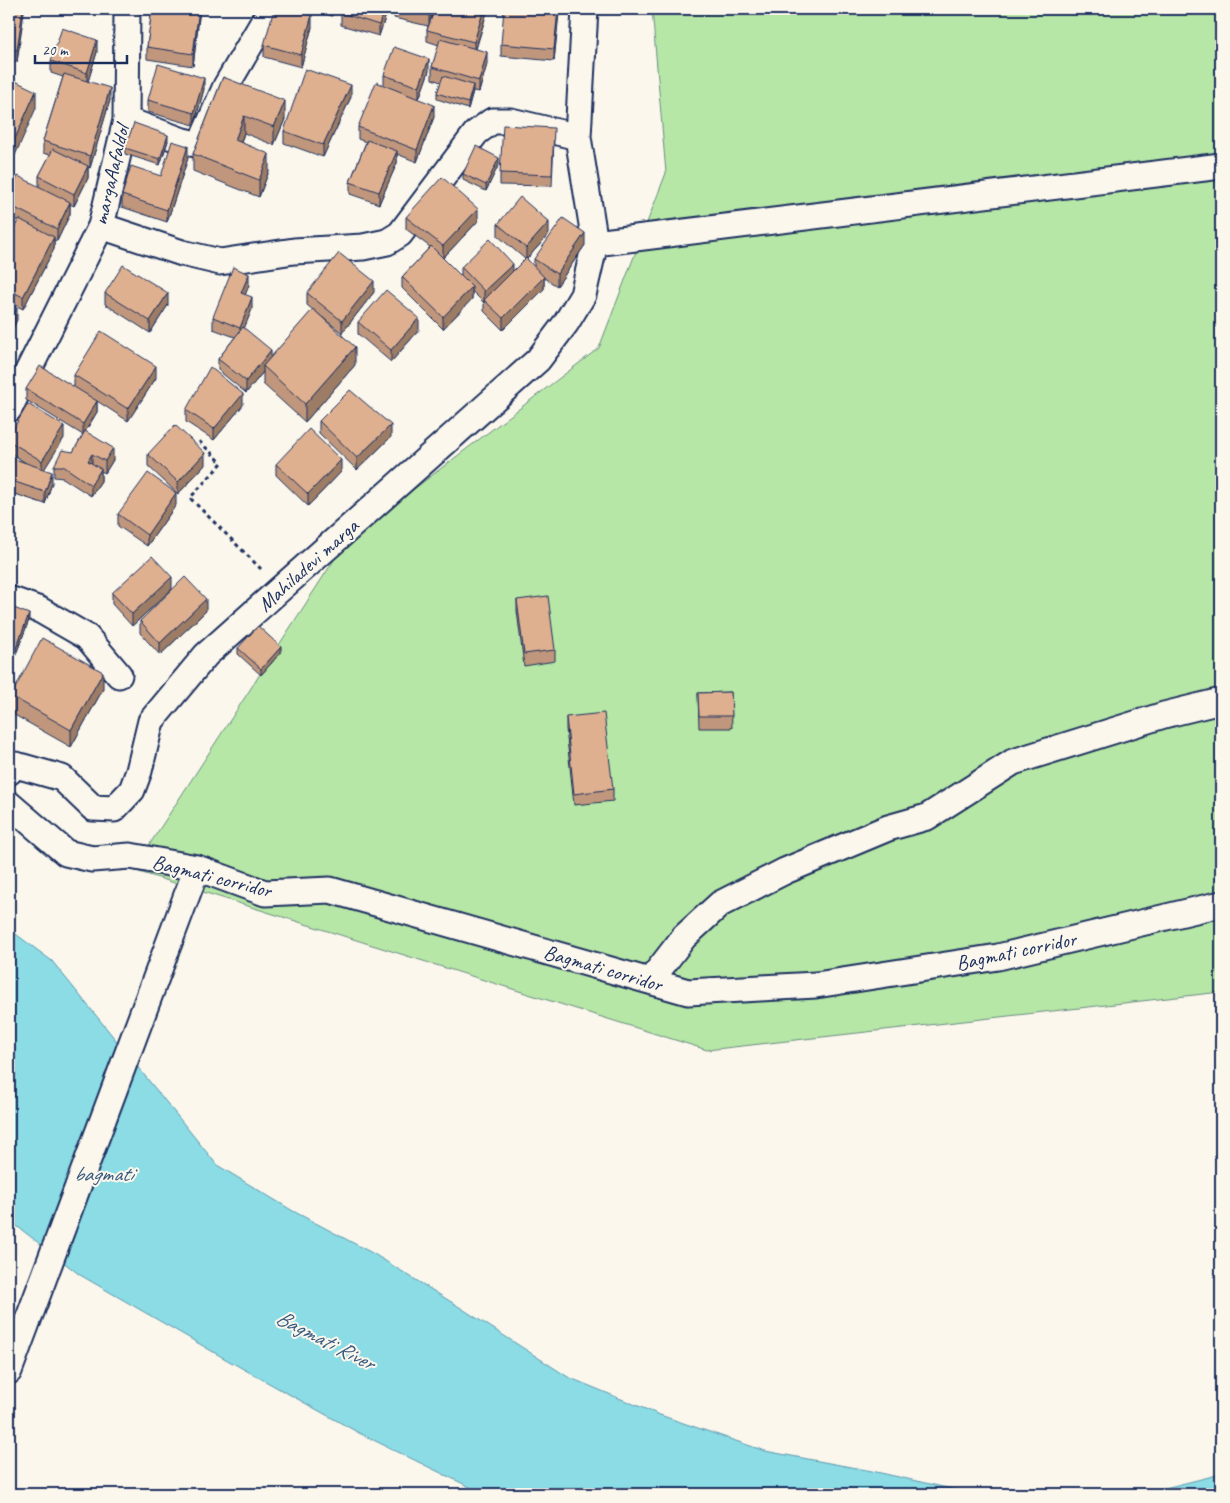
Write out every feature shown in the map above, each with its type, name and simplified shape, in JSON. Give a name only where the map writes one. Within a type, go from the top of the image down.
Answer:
[{"type":"street","name":"margaAafaldol","points":[[9,409],[101,226],[126,120],[127,9]]},
{"type":"street","points":[[126,120],[196,144],[203,138],[226,86],[271,9]]},
{"type":"street","points":[[586,9],[578,137],[595,243],[1221,166]]},
{"type":"street","points":[[101,226],[182,253],[220,262],[294,250],[363,248],[386,242],[400,234],[476,134],[492,121],[511,121],[578,137]]},
{"type":"street","name":"Mahiladevi marga","points":[[9,772],[16,765],[62,778],[93,808],[114,809],[132,790],[139,771],[151,721],[206,655],[538,360],[566,323],[583,295],[595,243]]},
{"type":"street","points":[[9,599],[40,610],[87,637],[119,675]]},
{"type":"street","points":[[650,981],[684,936],[720,904],[785,871],[888,828],[927,817],[1013,762],[1164,715],[1221,701]]},
{"type":"street","name":"Bagmati corridor","points":[[9,804],[66,854],[92,859],[130,856],[197,868],[265,893],[330,890],[688,992],[816,985],[998,958],[1221,904]]},
{"type":"street","points":[[9,1371],[197,868]]},
{"type":"path","points":[[199,441],[222,463],[190,498],[280,589]]},
{"type":"green space","points":[[652,9],[1221,9],[1221,992],[707,1050],[133,870],[347,540],[599,348],[666,173]]},
{"type":"water","name":"bagmati","points":[[9,929],[52,961],[217,1165],[293,1211],[374,1254],[568,1377],[660,1415],[765,1451],[872,1471],[974,1494],[484,1494],[359,1433],[80,1275],[9,1220]]},
{"type":"water","points":[[1221,1474],[1221,1494],[1141,1494]]},
{"type":"building","points":[[9,9],[23,9],[17,50],[9,49]]},
{"type":"building","points":[[152,9],[199,9],[193,54],[147,47]]},
{"type":"building","points":[[274,9],[288,9],[312,15],[301,55],[264,45]]},
{"type":"building","points":[[342,9],[384,9],[379,25],[341,13]]},
{"type":"building","points":[[406,9],[430,9],[429,14]]},
{"type":"building","points":[[435,9],[484,9],[474,42],[427,30]]},
{"type":"building","points":[[504,9],[558,9],[554,49],[501,44]]},
{"type":"building","points":[[62,28],[97,40],[87,73],[51,61]]},
{"type":"building","points":[[440,39],[487,52],[479,81],[432,67]]},
{"type":"building","points":[[394,47],[429,59],[419,87],[384,75]]},
{"type":"building","points":[[158,64],[204,78],[194,113],[148,100]]},
{"type":"building","points":[[305,69],[351,85],[323,145],[284,131]]},
{"type":"building","points":[[64,74],[110,88],[90,156],[43,141]]},
{"type":"building","points":[[443,76],[473,85],[468,103],[437,93]]},
{"type":"building","points":[[223,77],[285,101],[274,127],[244,116],[235,140],[269,154],[259,180],[193,154]]},
{"type":"building","points":[[9,78],[36,91],[9,152]]},
{"type":"building","points":[[376,82],[434,105],[417,150],[358,127]]},
{"type":"building","points":[[134,123],[168,135],[160,159],[125,148]]},
{"type":"building","points":[[503,125],[554,128],[552,175],[500,173]]},
{"type":"building","points":[[367,140],[397,151],[379,192],[350,182]]},
{"type":"building","points":[[172,141],[188,146],[167,210],[122,195],[131,166],[161,176]]},
{"type":"building","points":[[476,146],[499,158],[486,185],[463,174]]},
{"type":"building","points":[[53,149],[88,166],[74,194],[39,176]]},
{"type":"building","points":[[18,176],[70,202],[57,229],[9,205],[9,194]]},
{"type":"building","points":[[442,177],[478,209],[443,246],[406,217]]},
{"type":"building","points":[[520,197],[549,222],[526,248],[498,224]]},
{"type":"building","points":[[563,218],[585,233],[557,274],[534,259]]},
{"type":"building","points":[[19,219],[54,237],[23,297],[9,290],[9,265],[14,256],[9,253],[9,238]]},
{"type":"building","points":[[490,239],[513,264],[484,291],[461,267]]},
{"type":"building","points":[[431,246],[472,287],[443,317],[402,277]]},
{"type":"building","points":[[339,253],[374,281],[342,321],[307,293]]},
{"type":"building","points":[[526,258],[544,277],[503,318],[484,300]]},
{"type":"building","points":[[123,265],[168,293],[150,321],[105,293]]},
{"type":"building","points":[[233,267],[249,274],[241,293],[252,297],[240,328],[213,317]]},
{"type":"building","points":[[386,290],[419,318],[391,350],[358,322]]},
{"type":"building","points":[[9,303],[17,308],[9,325]]},
{"type":"building","points":[[313,309],[355,347],[305,404],[263,366]]},
{"type":"building","points":[[243,327],[271,350],[246,381],[218,359]]},
{"type":"building","points":[[101,331],[156,366],[128,409],[74,375]]},
{"type":"building","points":[[40,366],[97,401],[83,424],[26,389]]},
{"type":"building","points":[[210,367],[243,394],[214,429],[186,410]]},
{"type":"building","points":[[350,390],[391,425],[357,458],[319,421]]},
{"type":"building","points":[[28,404],[64,426],[42,461],[9,441],[9,436]]},
{"type":"building","points":[[175,425],[205,453],[178,482],[148,454]]},
{"type":"building","points":[[309,429],[341,460],[308,494],[276,464]]},
{"type":"building","points":[[85,431],[113,448],[105,461],[92,454],[88,461],[101,469],[91,485],[63,466],[54,466],[62,450],[73,452]]},
{"type":"building","points":[[9,457],[52,472],[45,492],[9,480]]},
{"type":"building","points":[[148,473],[176,493],[147,535],[118,514]]},
{"type":"building","points":[[152,556],[172,577],[132,614],[112,593]]},
{"type":"building","points":[[185,577],[206,599],[160,643],[140,621]]},
{"type":"building","points":[[548,596],[555,650],[524,654],[517,600]]},
{"type":"building","points":[[9,606],[29,614],[16,648],[9,646]]},
{"type":"building","points":[[258,626],[281,647],[261,669],[238,648]]},
{"type":"building","points":[[42,638],[103,672],[71,730],[11,696]]},
{"type":"building","points":[[731,692],[732,716],[699,716],[698,693]]},
{"type":"building","points":[[604,713],[613,789],[574,794],[566,717]]},
{"type":"water label","name":"Bagmati River","points":[[325,1340]]}]
